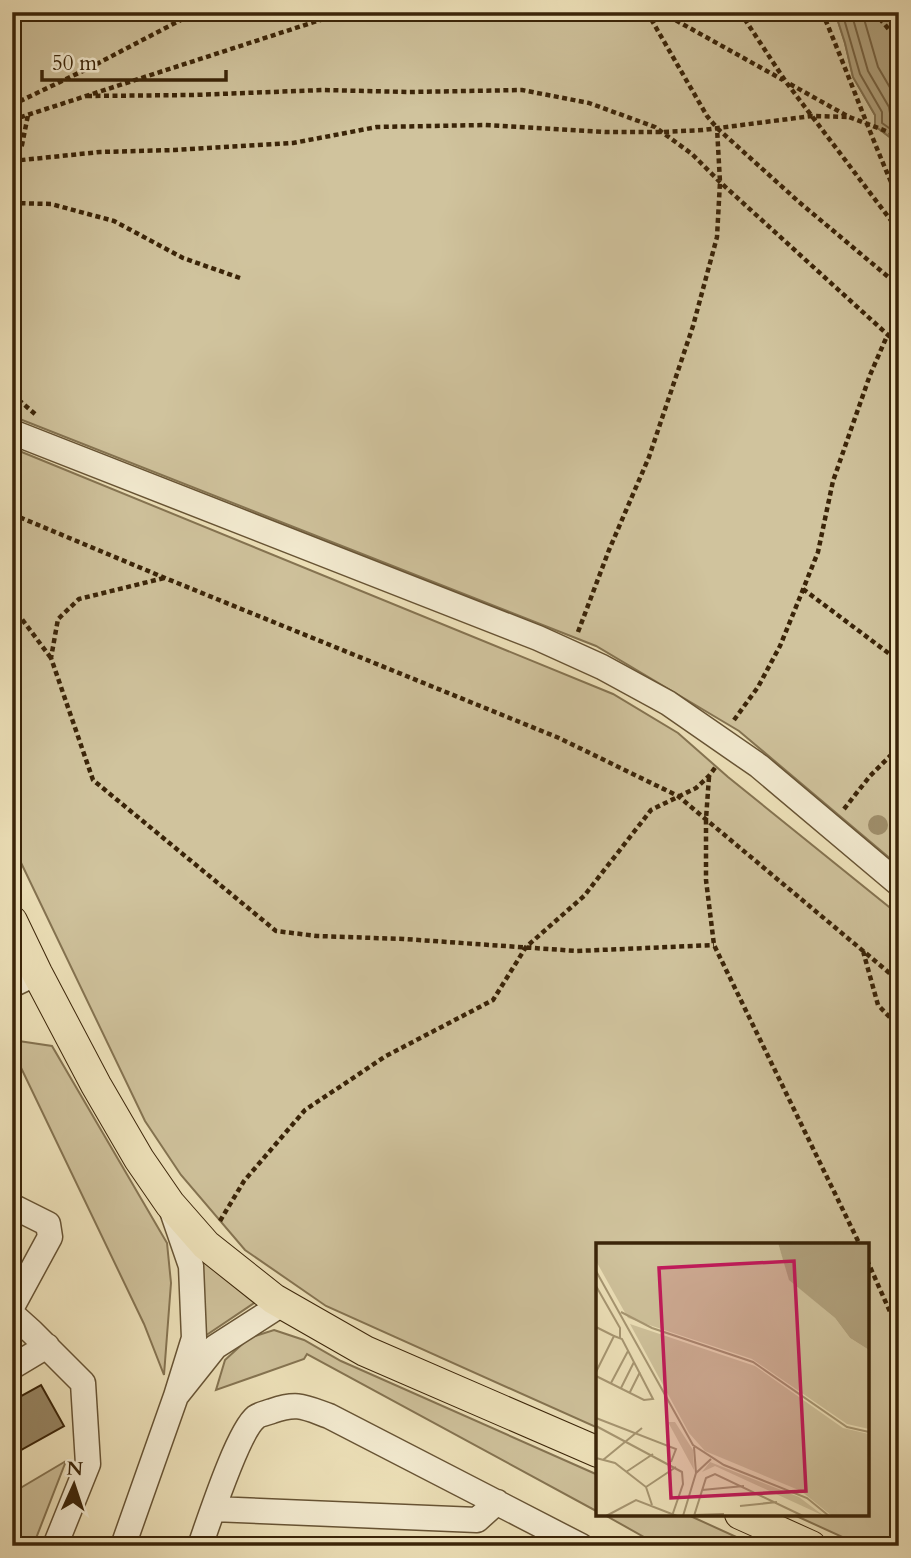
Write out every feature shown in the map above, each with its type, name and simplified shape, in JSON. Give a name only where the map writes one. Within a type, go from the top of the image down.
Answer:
[{"type":"main road","points":[[12,920],[25,979],[96,1085],[139,1159],[170,1205],[206,1245],[274,1299],[365,1351],[596,1451]]},
{"type":"main road","points":[[744,1516],[811,1546]]},
{"type":"street","points":[[12,432],[538,638],[602,667],[668,703],[760,766],[899,884]]},
{"type":"street","points":[[123,1546],[194,1338],[191,1266],[170,1205]]},
{"type":"street","points":[[12,1206],[48,1224],[50,1237],[12,1307]]},
{"type":"street","points":[[176,1396],[215,1347],[282,1304]]},
{"type":"street","points":[[12,1314],[83,1383],[88,1464],[55,1546]]},
{"type":"street","points":[[12,1367],[47,1346]]},
{"type":"street","points":[[200,1546],[244,1434],[256,1417],[287,1406],[301,1406],[329,1416],[581,1546]]},
{"type":"street","points":[[213,1510],[477,1520],[497,1502]]},
{"type":"path","points":[[12,105],[196,12]]},
{"type":"path","points":[[12,120],[345,12]]},
{"type":"path","points":[[647,12],[707,116],[717,128],[799,202],[899,286]]},
{"type":"path","points":[[661,12],[849,117],[899,136]]},
{"type":"path","points":[[740,12],[786,82],[899,230]]},
{"type":"path","points":[[822,12],[899,200]]},
{"type":"path","points":[[874,12],[899,41]]},
{"type":"path","points":[[87,96],[323,90],[522,90],[589,103],[655,127],[692,155],[899,345]]},
{"type":"path","points":[[12,161],[22,145],[28,115]]},
{"type":"path","points":[[12,161],[100,152],[293,143],[377,127],[485,125],[606,132],[662,132],[812,116],[849,117]]},
{"type":"path","points":[[570,652],[609,550],[649,457],[693,326],[717,237],[720,182],[717,128]]},
{"type":"path","points":[[12,203],[51,204],[114,221],[183,258],[240,278]]},
{"type":"path","points":[[206,1245],[244,1181],[305,1110],[386,1056],[493,1000],[526,947],[584,896],[651,810],[696,788],[709,776],[718,763],[720,739],[758,687],[779,646],[818,552],[833,481],[870,375],[887,336]]},
{"type":"path","points":[[12,514],[559,738],[678,796],[899,981]]},
{"type":"path","points":[[51,658],[58,619],[79,599],[165,578]]},
{"type":"path","points":[[803,589],[899,661]]},
{"type":"path","points":[[12,606],[51,658],[93,780],[276,931],[317,936],[577,951],[714,946]]},
{"type":"path","points":[[830,826],[870,776],[899,747]]},
{"type":"path","points":[[709,776],[706,880],[714,946],[859,1243]]},
{"type":"path","points":[[863,949],[878,1005],[899,1027]]},
{"type":"path","points":[[869,1264],[899,1332]]},
{"type":"shaded area","points":[[12,12],[835,12],[853,77],[875,115],[875,126],[899,144],[899,866],[739,731],[596,646],[12,416]]},
{"type":"shaded area","points":[[12,448],[613,694],[678,733],[728,777],[899,915],[899,1546],[862,1546],[796,1516],[869,1516],[869,1243],[596,1243],[596,1427],[326,1306],[245,1250],[181,1175],[145,1121],[12,844]]},
{"type":"shaded area","points":[[12,1040],[52,1046],[167,1243],[171,1283],[164,1375],[144,1324],[12,1049]]},
{"type":"shaded area","points":[[201,1256],[257,1301],[205,1336]]},
{"type":"shaded area","points":[[274,1330],[304,1340],[341,1361],[596,1474],[596,1511],[307,1354],[304,1359],[216,1390],[225,1360],[249,1338]]},
{"type":"shaded area","points":[[66,1461],[33,1546],[12,1546],[12,1493]]},
{"type":"shaded area","points":[[607,1516],[690,1516],[756,1546],[660,1546]]},
{"type":"water","points":[[835,12],[899,12],[899,144],[875,126],[875,115],[853,77]]},
{"type":"building","points":[[41,1385],[64,1426],[12,1455],[12,1401]]},
{"type":"building","points":[[222,1539],[252,1540],[252,1546],[222,1546]]}]
